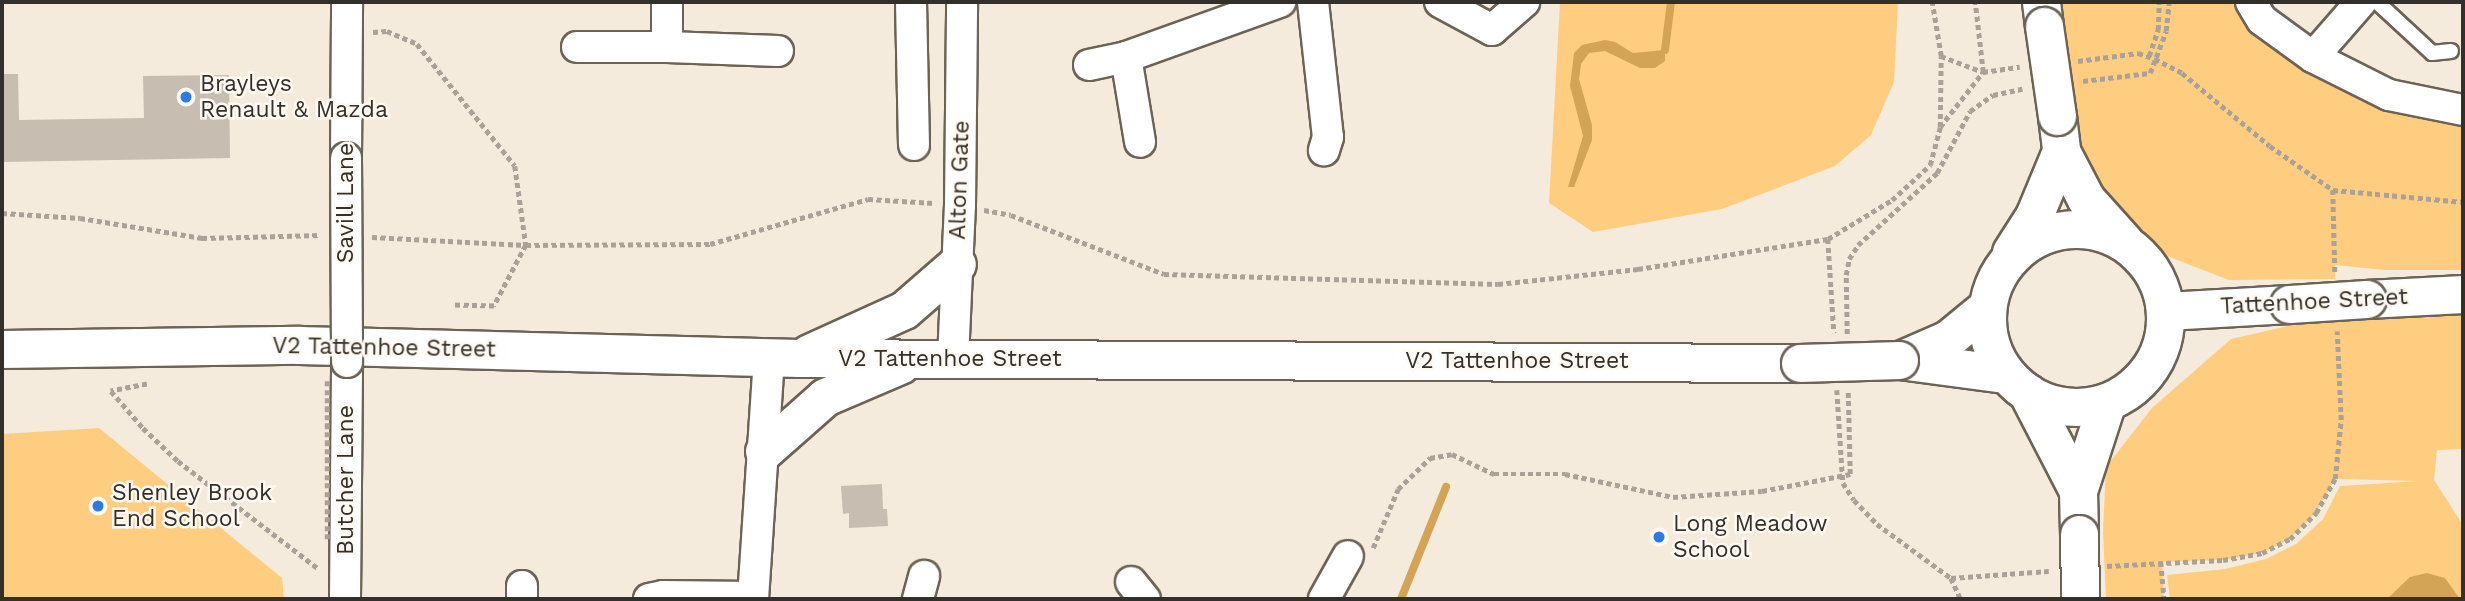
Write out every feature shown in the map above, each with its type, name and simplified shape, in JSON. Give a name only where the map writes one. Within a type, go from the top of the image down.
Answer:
[{"type":"street","name":"Savill Lane","points":[[346,362],[347,2]]},
{"type":"street","points":[[667,2],[667,47]]},
{"type":"street","points":[[911,2],[914,145]]},
{"type":"street","name":"Alton Gate","points":[[953,359],[960,205],[962,2]]},
{"type":"street","points":[[1090,65],[1126,57],[1274,2]]},
{"type":"street","points":[[1314,2],[1328,137],[1324,150]]},
{"type":"street","points":[[1440,2],[1492,30],[1524,2]]},
{"type":"street","points":[[2251,2],[2262,20],[2313,57],[2389,95],[2463,110]]},
{"type":"street","points":[[2313,57],[2361,2]]},
{"type":"street","points":[[2016,383],[2052,404],[2080,407],[2107,402],[2132,388],[2151,366],[2163,340],[2166,311],[2160,284],[2146,261],[2086,199],[2059,134],[2043,14]]},
{"type":"street","points":[[578,47],[778,51]]},
{"type":"street","points":[[1126,57],[1140,142]]},
{"type":"street","points":[[2059,134],[2034,216],[2001,268],[1987,307],[1987,331],[1994,354],[2016,383],[2078,491]]},
{"type":"street","points":[[2001,268],[2020,247],[2054,232],[2073,228],[2101,231],[2126,243]]},
{"type":"street","points":[[649,599],[663,596],[753,598],[764,451],[784,357],[904,310],[957,264]]},
{"type":"street","name":"Tattenhoe Street","points":[[2166,311],[2463,294]]},
{"type":"street","name":"V2 Tattenhoe Street","points":[[1899,360],[1948,339],[1987,307]]},
{"type":"street","name":"V2 Tattenhoe Street","points":[[2,349],[299,345],[914,359],[1800,363],[1899,360],[2016,383]]},
{"type":"street","points":[[764,451],[825,397],[914,359]]},
{"type":"street","name":"Butcher Lane","points":[[345,599],[346,362]]},
{"type":"street","points":[[2088,583],[2079,534],[2078,491],[2107,402]]},
{"type":"street","points":[[1324,599],[1359,556]]},
{"type":"lane","points":[[2377,2],[2431,53],[2451,51]]},
{"type":"path","points":[[361,236],[526,244],[710,244],[868,199],[960,205],[1012,215],[1164,274],[1498,284],[1638,269],[1828,239],[1892,200],[1930,165],[1940,127],[1941,56],[1933,2]]},
{"type":"path","points":[[1940,127],[1983,72],[1975,2]]},
{"type":"path","points":[[2081,82],[2150,73],[2158,30],[2159,2]]},
{"type":"path","points":[[2152,57],[2166,31],[2169,2]]},
{"type":"path","points":[[347,32],[387,31],[417,44],[515,166],[526,244],[494,306],[452,305]]},
{"type":"path","points":[[2076,61],[2138,53],[2152,57],[2182,73],[2270,146],[2333,190],[2463,202]]},
{"type":"path","points":[[1941,56],[1983,72],[2023,67]]},
{"type":"path","points":[[1847,340],[1846,275],[1849,260],[1858,245],[1937,173],[1970,111],[1993,95],[2026,88]]},
{"type":"path","points":[[2333,190],[2335,283]]},
{"type":"path","points":[[2,213],[80,218],[202,238],[334,235]]},
{"type":"path","points":[[1828,239],[1834,337]]},
{"type":"path","points":[[2088,583],[2161,562],[2223,560],[2262,552],[2290,539],[2316,513],[2335,479],[2342,420],[2337,320]]},
{"type":"path","points":[[1836,379],[1842,476],[1854,500],[1877,524],[1951,578],[1961,599]]},
{"type":"path","points":[[1359,556],[1398,489],[1430,458],[1452,454],[1494,474],[1565,474],[1673,497],[1762,491],[1850,474],[1848,380]]},
{"type":"path","points":[[147,384],[111,391],[178,461],[326,574]]},
{"type":"path","points":[[2161,562],[2164,599]]},
{"type":"path","points":[[1951,578],[2056,570]]},
{"type":"shaded area","points":[[1560,2],[1898,2],[1894,82],[1871,135],[1835,166],[1722,209],[1593,232],[1549,203]]},
{"type":"shaded area","points":[[2054,2],[2251,2],[2313,57],[2463,110],[2463,270],[2384,270],[2335,265],[2335,279],[2229,280],[2154,251],[2109,209],[2079,157]]},
{"type":"shaded area","points":[[1605,40],[1615,42],[1633,53],[1665,50],[1665,61],[1655,68],[1640,68],[1605,51],[1589,53],[1581,64],[1579,79],[1592,125],[1592,140],[1574,187],[1568,187],[1583,136],[1570,86],[1574,53],[1582,45]]},
{"type":"shaded area","points":[[2463,290],[2463,449],[2437,450],[2434,480],[2463,525],[2463,599],[2170,599],[2167,575],[2225,569],[2266,559],[2296,544],[2323,519],[2340,486],[2419,481],[2335,479],[2316,513],[2290,539],[2262,553],[2223,560],[2162,562],[2164,599],[2106,599],[2103,531],[2106,467],[2152,408],[2231,339],[2288,326],[2289,304]]},
{"type":"shaded area","name":"Shenley Brook End School","points":[[99,428],[282,578],[284,599],[2,599],[2,434]]},
{"type":"shaded area","points":[[2427,573],[2445,578],[2460,599],[2387,599],[2410,577]]},
{"type":"building","name":"Brayleys Renault & Mazda","points":[[2,74],[18,74],[19,120],[144,118],[143,76],[229,75],[230,158],[2,162]]},
{"type":"building","points":[[882,484],[883,509],[887,509],[888,526],[849,528],[849,513],[843,514],[841,486]]},
{"type":"waterway","points":[[1665,50],[1671,2]]},
{"type":"waterway","points":[[1401,599],[1446,487]]},
{"type":"place","name":"Brayleys Renault & Mazda","points":[[186,97]]},
{"type":"place","name":"Shenley Brook End School","points":[[98,506]]},
{"type":"place","name":"Long Meadow School","points":[[1659,537]]}]
